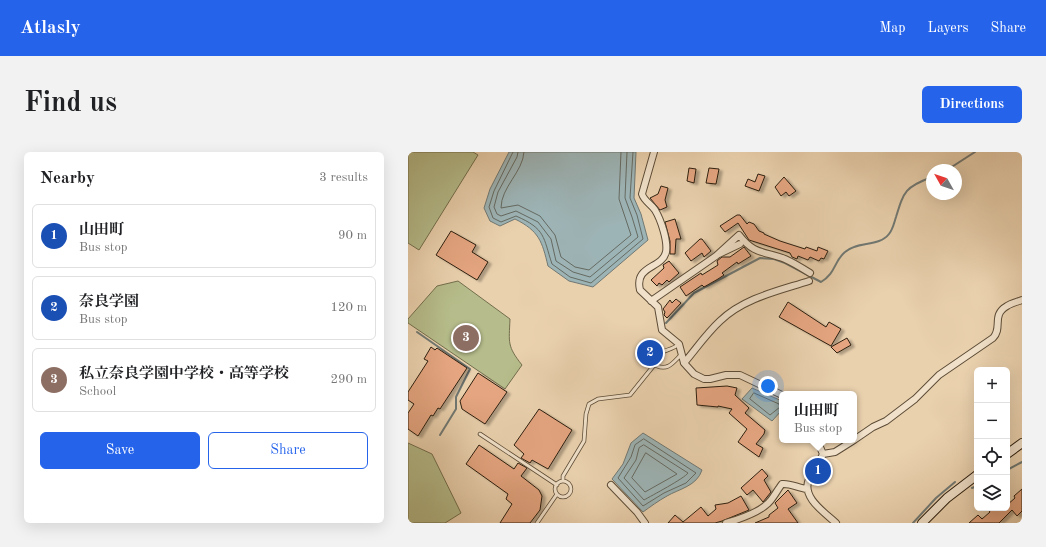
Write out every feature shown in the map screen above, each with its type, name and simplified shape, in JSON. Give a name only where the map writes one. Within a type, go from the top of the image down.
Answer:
[{"type":"main road","points":[[1010,452],[1022,443]]},
{"type":"main road","points":[[922,523],[947,498],[974,478]]},
{"type":"street","points":[[654,152],[642,194],[643,198],[656,212],[665,238],[666,252],[663,259],[646,269],[640,279],[640,290],[658,307],[662,330],[679,344],[684,363],[694,374],[704,379],[726,375],[740,375],[779,394]]},
{"type":"street","points":[[651,301],[716,256],[739,235],[743,241],[761,253],[786,260],[810,273]]},
{"type":"street","points":[[716,256],[740,244]]},
{"type":"street","points":[[684,363],[710,331],[735,309],[753,300],[809,281]]},
{"type":"street","points":[[857,438],[873,426],[886,421],[915,399],[939,375],[994,338],[998,332],[997,318],[1000,312],[1006,306],[1022,300]]},
{"type":"street","points":[[818,443],[823,454]]},
{"type":"street","points":[[823,454],[836,452],[850,443]]},
{"type":"street","points":[[823,454],[809,479],[807,489],[814,503],[832,522]]},
{"type":"street","points":[[727,523],[748,515],[771,501],[782,484],[789,484],[798,488],[807,489]]},
{"type":"street","points":[[611,485],[637,512],[645,523]]},
{"type":"lane","points":[[679,344],[672,349],[655,356],[653,360],[655,364],[661,368],[669,367],[682,354]]},
{"type":"lane","points":[[556,485],[555,490],[557,494],[563,497],[570,494],[570,486],[564,481],[563,476],[584,441],[586,414],[589,404],[598,399],[630,395],[655,364]]},
{"type":"lane","points":[[480,434],[556,485]]},
{"type":"lane","points":[[556,485],[564,481]]},
{"type":"lane","points":[[536,523],[557,494]]},
{"type":"green space","points":[[408,152],[473,152],[478,155],[419,250],[408,243]]},
{"type":"green space","points":[[458,281],[510,319],[509,334],[511,348],[522,365],[505,389],[408,323],[408,319],[437,286]]},
{"type":"green space","points":[[408,443],[432,454],[461,513],[445,523],[408,523]]},
{"type":"water","points":[[509,152],[636,152],[634,198],[641,214],[648,240],[593,287],[569,281],[548,266],[541,243],[534,233],[523,223],[515,219],[500,226],[490,221],[484,208],[490,189]]},
{"type":"water","points":[[752,388],[779,400],[779,413],[772,421],[742,399]]},
{"type":"water","points":[[643,433],[702,470],[700,475],[692,483],[664,498],[643,512],[612,479],[623,464],[631,443]]},
{"type":"building","points":[[689,168],[696,169],[694,183],[687,181]]},
{"type":"building","points":[[709,168],[719,169],[716,184],[706,183]]},
{"type":"building","points":[[758,174],[765,176],[759,191],[745,186],[748,179],[755,182]]},
{"type":"building","points":[[784,177],[796,191],[789,196],[786,192],[781,196],[775,187]]},
{"type":"building","points":[[661,186],[668,188],[665,200],[667,207],[660,210],[650,198],[658,194]]},
{"type":"building","points":[[737,215],[740,215],[747,224],[749,222],[754,224],[759,231],[780,241],[805,249],[806,247],[817,251],[818,247],[828,251],[824,259],[821,258],[819,261],[810,257],[808,260],[798,256],[797,259],[792,257],[790,253],[749,240],[738,223],[725,232],[720,226]]},
{"type":"building","points":[[675,219],[681,239],[676,239],[675,254],[670,254],[670,241],[665,222]]},
{"type":"building","points":[[451,231],[476,245],[472,252],[488,262],[477,280],[436,255]]},
{"type":"building","points":[[700,239],[702,239],[711,251],[704,257],[702,253],[691,261],[685,253]]},
{"type":"building","points":[[744,247],[751,256],[738,264],[737,262],[722,273],[724,275],[718,279],[704,287],[702,285],[686,296],[680,287],[701,273],[702,275],[718,265],[717,261],[722,257],[730,257]]},
{"type":"building","points":[[669,261],[679,273],[669,282],[667,280],[662,285],[659,283],[657,286],[651,280],[664,268],[663,265]]},
{"type":"building","points":[[676,299],[681,303],[667,318],[664,315],[665,312],[663,309],[670,300],[672,303]]},
{"type":"building","points":[[788,302],[826,327],[829,322],[841,329],[831,346],[779,317]]},
{"type":"building","points":[[847,338],[851,345],[837,353],[831,347]]},
{"type":"building","points":[[431,347],[435,350],[437,348],[467,368],[440,409],[438,408],[433,416],[431,415],[418,436],[408,429],[408,413],[414,404],[408,400],[408,392],[428,361],[424,359]]},
{"type":"building","points":[[478,373],[507,392],[485,424],[462,409],[460,401]]},
{"type":"building","points":[[727,386],[737,388],[735,395],[749,408],[745,413],[765,430],[764,434],[756,444],[763,448],[759,457],[738,442],[747,429],[729,413],[732,409],[718,406],[697,405],[696,388]]},
{"type":"building","points":[[539,409],[572,430],[548,469],[532,460],[530,463],[521,458],[524,454],[514,445]]},
{"type":"building","points":[[479,445],[514,469],[518,463],[527,468],[521,476],[539,490],[542,496],[540,510],[530,523],[500,523],[512,504],[506,499],[508,494],[466,464]]},
{"type":"building","points":[[762,469],[768,476],[764,480],[771,492],[763,502],[753,490],[747,495],[741,488]]},
{"type":"building","points":[[1022,489],[1022,511],[1017,516],[1012,510],[999,523],[969,523],[978,515],[982,519],[990,512],[989,511],[1010,511],[1010,502],[1015,498],[1014,496]]},
{"type":"building","points":[[788,490],[797,503],[788,509],[798,523],[755,523],[769,517],[769,515],[778,508],[775,503]]},
{"type":"building","points":[[741,496],[749,510],[722,521],[715,523],[668,523],[675,515],[683,522],[701,507],[708,516],[716,509],[715,505],[728,503]]},
{"type":"waterway","points":[[956,164],[975,152]]},
{"type":"waterway","points":[[666,323],[694,293],[760,258],[774,259],[785,263],[821,282],[830,275],[839,259],[845,252],[856,246],[874,243],[885,238],[892,230],[901,201],[907,191],[916,184],[926,180]]},
{"type":"waterway","points":[[417,332],[470,369],[456,397],[456,409],[440,435]]},
{"type":"waterway","points":[[1010,468],[1022,462]]},
{"type":"waterway","points":[[913,523],[936,498],[955,482]]},
{"type":"place","name":"私立奈良学園中学校・高等学校","points":[[466,338]]},
{"type":"place","name":"奈良学園","points":[[650,353]]},
{"type":"place","name":"山田町","points":[[818,471]]}]
